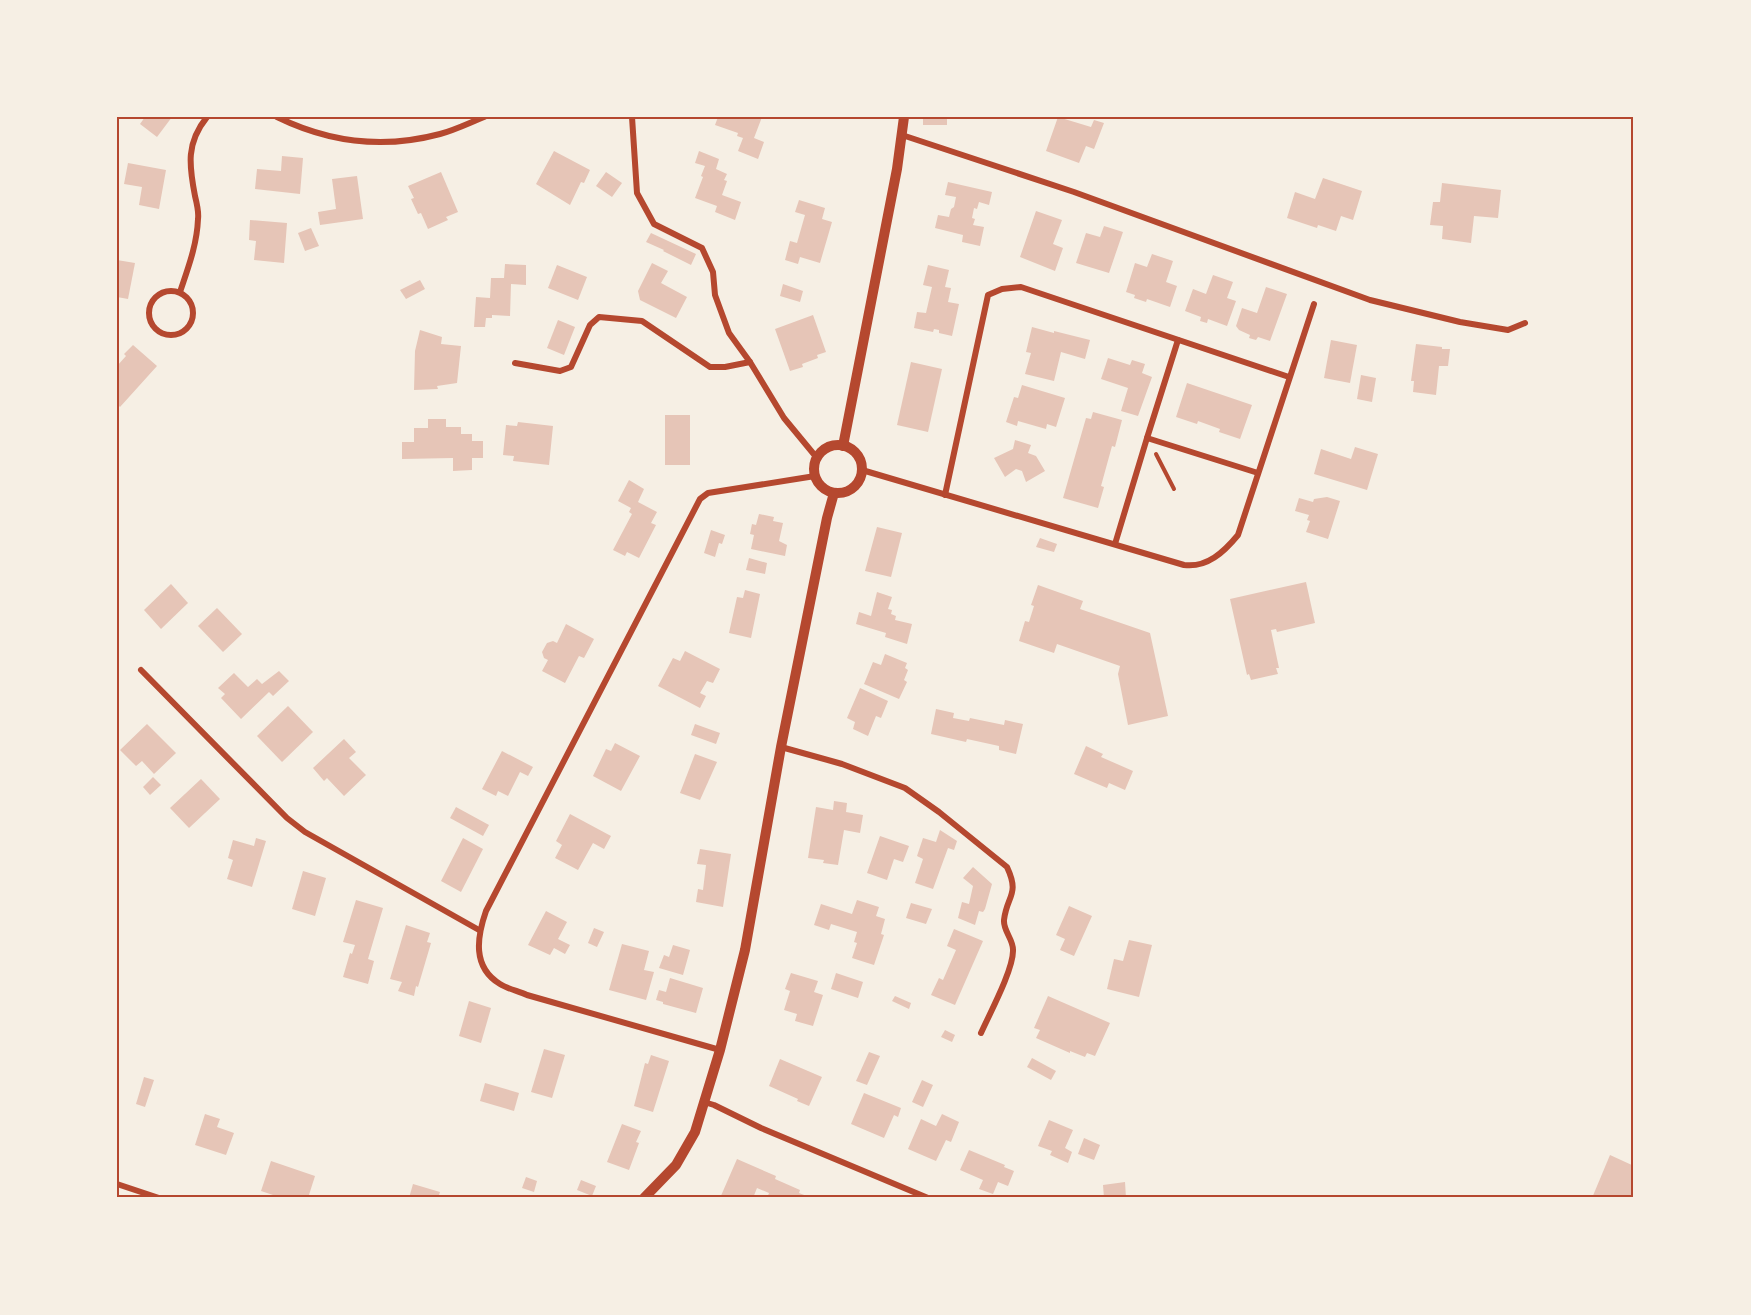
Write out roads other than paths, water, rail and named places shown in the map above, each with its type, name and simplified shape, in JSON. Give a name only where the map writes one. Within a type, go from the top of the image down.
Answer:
[{"type":"street","points":[[180,292],[195,249],[199,216],[191,177],[190,155],[197,129],[207,117]]},
{"type":"street","points":[[278,117],[300,128],[343,140],[378,143],[442,134],[484,117]]},
{"type":"street","points":[[630,117],[637,193],[654,224],[702,248],[713,272],[715,295],[729,333],[750,362],[784,418],[817,458]]},
{"type":"street","points":[[843,446],[897,169],[904,117]]},
{"type":"street","points":[[902,135],[1074,192],[1370,300],[1460,322],[1508,330],[1525,323]]},
{"type":"street","points":[[945,495],[988,295],[1002,289],[1021,287],[1289,377]]},
{"type":"street","points":[[170,290],[180,292],[188,298],[193,307],[193,317],[189,327],[181,333],[171,335],[161,333],[153,327],[148,308],[161,292],[170,290]]},
{"type":"street","points":[[862,470],[1195,567],[1218,556],[1238,535],[1314,304]]},
{"type":"street","points":[[515,363],[560,372],[572,367],[590,325],[599,317],[642,321],[710,367],[725,367],[750,362]]},
{"type":"street","points":[[1115,544],[1178,340]]},
{"type":"street","points":[[1147,438],[1258,472]]},
{"type":"street","points":[[835,446],[843,446],[853,451],[860,459],[862,470],[858,483],[853,488],[847,492],[834,493],[819,484],[814,467],[821,452],[835,446]]},
{"type":"street","points":[[720,1050],[527,995],[500,984],[485,971],[478,950],[479,930],[486,911],[700,499],[708,493],[815,476]]},
{"type":"street","points":[[644,1198],[676,1165],[695,1132],[720,1050],[744,950],[827,518],[834,493]]},
{"type":"street","points":[[141,670],[287,818],[305,832],[479,930]]},
{"type":"street","points":[[782,747],[842,764],[905,788],[939,812],[1007,867],[1013,879],[1013,893],[1004,922],[1014,947],[1013,962],[981,1033]]},
{"type":"street","points":[[704,1102],[928,1198]]},
{"type":"street","points":[[117,1184],[159,1198]]}]
